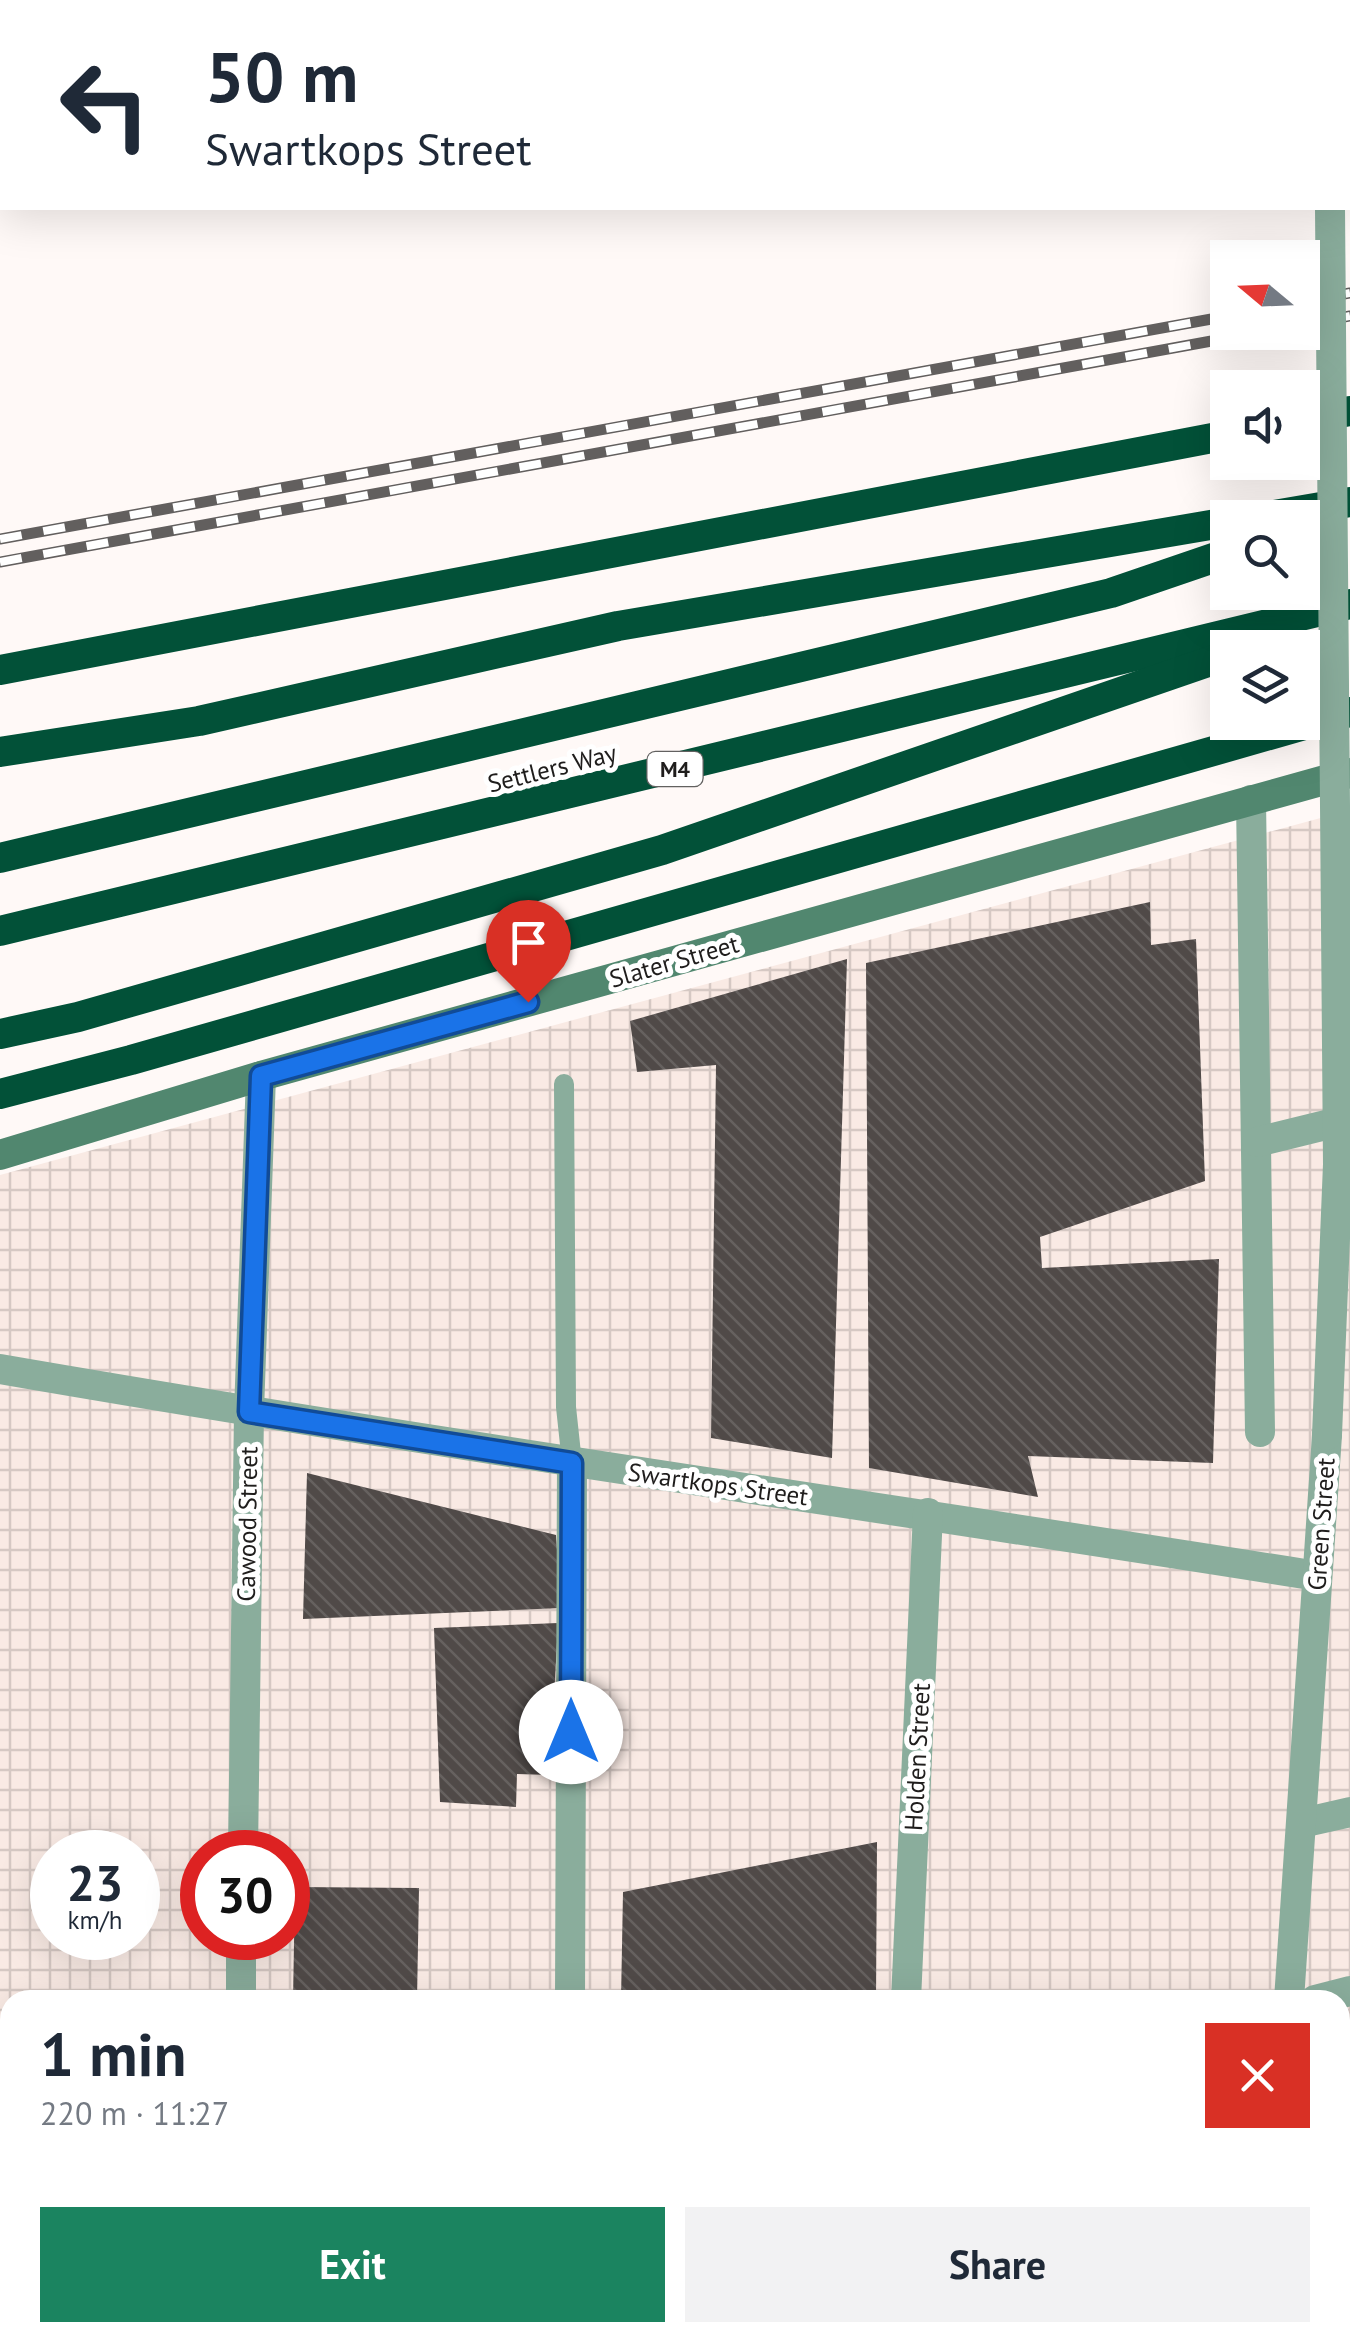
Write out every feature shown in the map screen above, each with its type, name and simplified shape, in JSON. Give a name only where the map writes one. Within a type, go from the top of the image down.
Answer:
[{"type":"highway","points":[[1320,417],[1350,411]]},
{"type":"highway","points":[[0,670],[1210,438]]},
{"type":"highway","points":[[1320,507],[1350,502]]},
{"type":"highway","points":[[1320,521],[1350,510]]},
{"type":"highway","points":[[0,752],[199,721],[618,626],[1210,525]]},
{"type":"highway","name":"Settlers Way","points":[[0,858],[1111,593],[1210,558]]},
{"type":"highway","name":"Settlers Way","points":[[0,931],[1350,604]]},
{"type":"highway","points":[[1299,630],[1350,612]]},
{"type":"highway","points":[[0,1034],[78,1016],[662,850],[1210,661]]},
{"type":"highway","points":[[0,1094],[1350,712]]},
{"type":"street","name":"Green Street","points":[[1290,1990],[1327,1435],[1338,1164],[1330,210]]},
{"type":"street","name":"Slater Street","points":[[0,1155],[261,1076],[1350,773]]},
{"type":"street","points":[[1251,800],[1260,1432]]},
{"type":"street","name":"Cawood Street","points":[[243,1830],[249,1412],[261,1076]]},
{"type":"street","points":[[1257,1142],[1350,1119]]},
{"type":"street","name":"Swartkops Street","points":[[0,1370],[572,1463],[1317,1576]]},
{"type":"street","points":[[570,1990],[572,1463]]},
{"type":"street","name":"Holden Street","points":[[906,1990],[928,1514]]},
{"type":"street","points":[[1302,1823],[1350,1812]]},
{"type":"street","points":[[240,1990],[241,1960]]},
{"type":"lane","points":[[564,1084],[566,1407],[572,1463]]},
{"type":"shaded area","points":[[1350,810],[1350,1990],[0,1990],[0,1175]]},
{"type":"building","points":[[1150,902],[1151,945],[1196,939],[1205,1181],[1040,1237],[1042,1268],[1219,1259],[1213,1463],[1028,1456],[1038,1497],[869,1468],[866,963]]},
{"type":"building","points":[[847,959],[832,1458],[711,1438],[716,1065],[637,1072],[630,1021]]},
{"type":"building","points":[[307,1473],[556,1535],[561,1608],[303,1619]]},
{"type":"building","points":[[558,1623],[550,1775],[517,1774],[516,1807],[440,1802],[434,1628]]},
{"type":"building","points":[[877,1842],[876,1990],[621,1990],[623,1892]]},
{"type":"building","points":[[310,1887],[419,1888],[417,1990],[293,1990],[294,1960],[310,1960]]},
{"type":"railway","points":[[1320,299],[1350,293]]},
{"type":"railway","points":[[1320,322],[1350,316]]},
{"type":"railway","points":[[0,539],[1210,319]]},
{"type":"railway","points":[[0,562],[1210,341]]},
{"type":"route","points":[[528,1002],[261,1076],[249,1412],[572,1463],[571,1732]]}]
